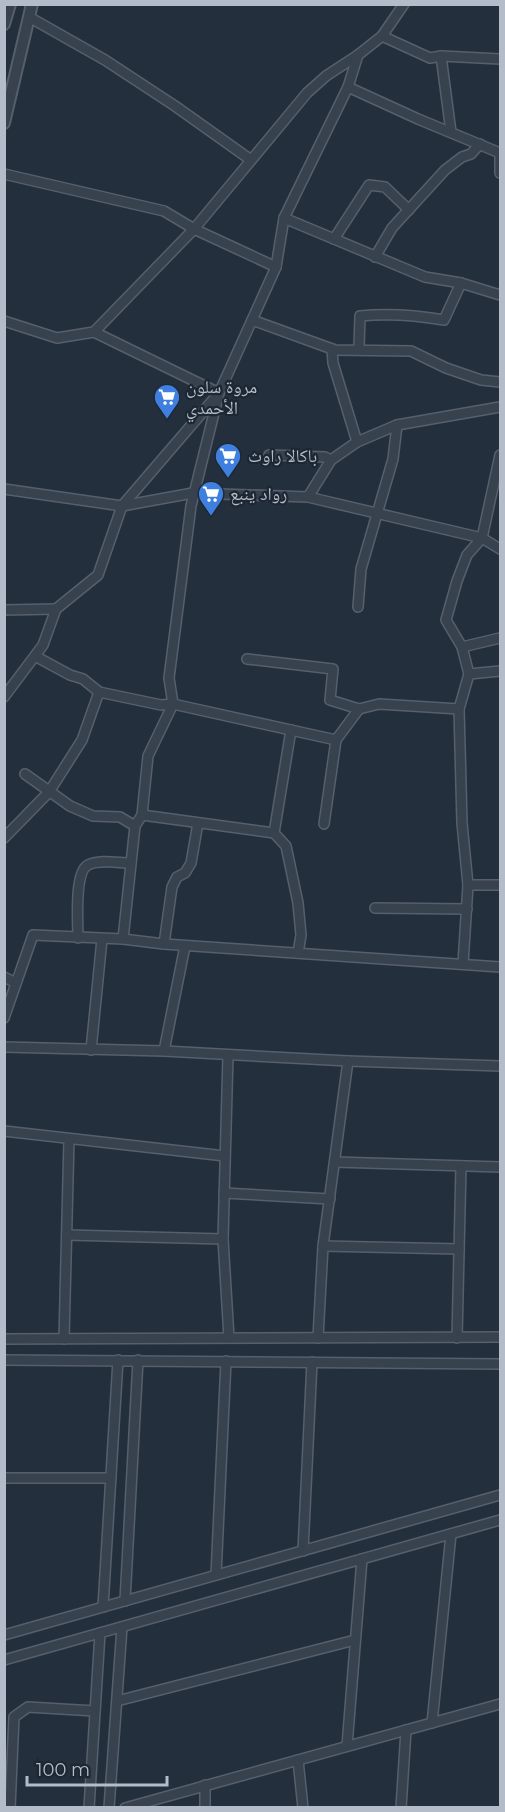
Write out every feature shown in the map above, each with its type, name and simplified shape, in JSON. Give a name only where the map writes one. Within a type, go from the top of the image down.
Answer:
[{"type":"street","points":[[4,24],[10,4]]},
{"type":"street","points":[[4,123],[32,4]]},
{"type":"street","points":[[94,332],[194,229],[307,93],[326,76],[382,36],[404,4]]},
{"type":"street","points":[[29,17],[105,60],[251,160]]},
{"type":"street","points":[[382,36],[430,58],[441,56],[501,59]]},
{"type":"street","points":[[123,939],[135,826],[142,815],[148,756],[172,704],[169,678],[194,493],[219,393],[276,267],[284,218],[348,87],[358,55]]},
{"type":"street","points":[[441,56],[452,132]]},
{"type":"street","points":[[348,87],[500,153],[501,173]]},
{"type":"street","points":[[375,257],[392,228],[445,170],[462,157],[471,154],[480,144]]},
{"type":"street","points":[[4,174],[164,211],[194,229],[276,267]]},
{"type":"street","points":[[334,239],[369,184],[385,187],[409,210]]},
{"type":"street","points":[[284,218],[425,277],[461,283],[501,295]]},
{"type":"street","points":[[358,347],[360,316],[384,313],[444,320],[461,283]]},
{"type":"street","points":[[252,320],[332,349],[411,351],[446,368],[481,380],[501,382]]},
{"type":"street","points":[[4,321],[57,338],[94,332],[219,393]]},
{"type":"street","points":[[332,349],[333,363],[357,442]]},
{"type":"street","points":[[4,696],[43,645],[56,609],[98,575],[122,506],[219,393]]},
{"type":"street","points":[[308,497],[331,460],[357,442],[398,424],[501,407]]},
{"type":"street","points":[[358,607],[361,568],[393,459],[398,424]]},
{"type":"street","points":[[269,455],[325,457],[331,460]]},
{"type":"street","points":[[463,964],[468,885],[462,823],[459,709],[470,674],[462,647],[446,620],[467,555],[482,538],[501,455]]},
{"type":"street","points":[[4,489],[122,506],[194,493],[308,497],[482,538],[501,549]]},
{"type":"street","points":[[4,610],[56,609]]},
{"type":"street","points":[[462,647],[501,638]]},
{"type":"street","points":[[35,656],[82,679],[99,692],[161,705],[172,704],[336,740]]},
{"type":"street","points":[[247,659],[333,669],[330,700],[359,709],[379,704],[459,709]]},
{"type":"street","points":[[470,674],[501,670]]},
{"type":"street","points":[[4,838],[49,792],[82,740],[99,692]]},
{"type":"street","points":[[324,824],[336,740],[359,709]]},
{"type":"street","points":[[274,833],[291,730]]},
{"type":"street","points":[[25,774],[70,806],[93,816],[120,817],[135,826]]},
{"type":"street","points":[[142,815],[274,833],[286,846],[298,903],[301,935],[298,953]]},
{"type":"street","points":[[164,944],[172,887],[177,877],[185,873],[191,863],[198,824]]},
{"type":"street","points":[[78,938],[79,881],[82,870],[94,863],[131,863]]},
{"type":"street","points":[[468,885],[501,885]]},
{"type":"street","points":[[375,908],[467,909]]},
{"type":"street","points":[[4,1018],[33,935],[123,939],[185,946],[501,968]]},
{"type":"street","points":[[91,1050],[102,939]]},
{"type":"street","points":[[164,1051],[185,946]]},
{"type":"street","points":[[4,977],[16,983]]},
{"type":"street","points":[[4,1047],[164,1051],[348,1061],[501,1066]]},
{"type":"street","points":[[228,1055],[223,1239],[229,1338]]},
{"type":"street","points":[[318,1338],[322,1246],[348,1061]]},
{"type":"street","points":[[4,1131],[225,1156]]},
{"type":"street","points":[[64,1339],[69,1139]]},
{"type":"street","points":[[334,1162],[501,1167]]},
{"type":"street","points":[[457,1338],[461,1166]]},
{"type":"street","points":[[224,1193],[330,1199]]},
{"type":"street","points":[[67,1235],[223,1239]]},
{"type":"street","points":[[322,1246],[459,1249]]},
{"type":"street","points":[[4,1339],[501,1337]]},
{"type":"street","points":[[4,1360],[501,1364]]},
{"type":"street","points":[[103,1607],[118,1360]]},
{"type":"street","points":[[125,1601],[138,1360]]},
{"type":"street","points":[[216,1575],[226,1361]]},
{"type":"street","points":[[303,1551],[312,1362]]},
{"type":"street","points":[[4,1478],[111,1478]]},
{"type":"street","points":[[4,1635],[501,1495]]},
{"type":"street","points":[[4,1660],[501,1520]]},
{"type":"street","points":[[432,1723],[451,1534]]},
{"type":"street","points":[[347,1746],[362,1559]]},
{"type":"street","points":[[110,1808],[122,1627]]},
{"type":"street","points":[[89,1808],[100,1633]]},
{"type":"street","points":[[117,1701],[355,1640]]},
{"type":"street","points":[[125,1808],[501,1704]]},
{"type":"street","points":[[10,1808],[14,1717],[28,1707],[95,1711]]},
{"type":"street","points":[[401,1808],[406,1730]]},
{"type":"street","points":[[298,1760],[303,1808]]},
{"type":"street","points":[[204,1808],[205,1785]]},
{"type":"place","name":"مروة سلون الأحمدي","points":[[167,420]]},
{"type":"place","name":"باكالا راوث","points":[[228,479]]},
{"type":"place","name":"رواد ينبع","points":[[211,517]]}]
